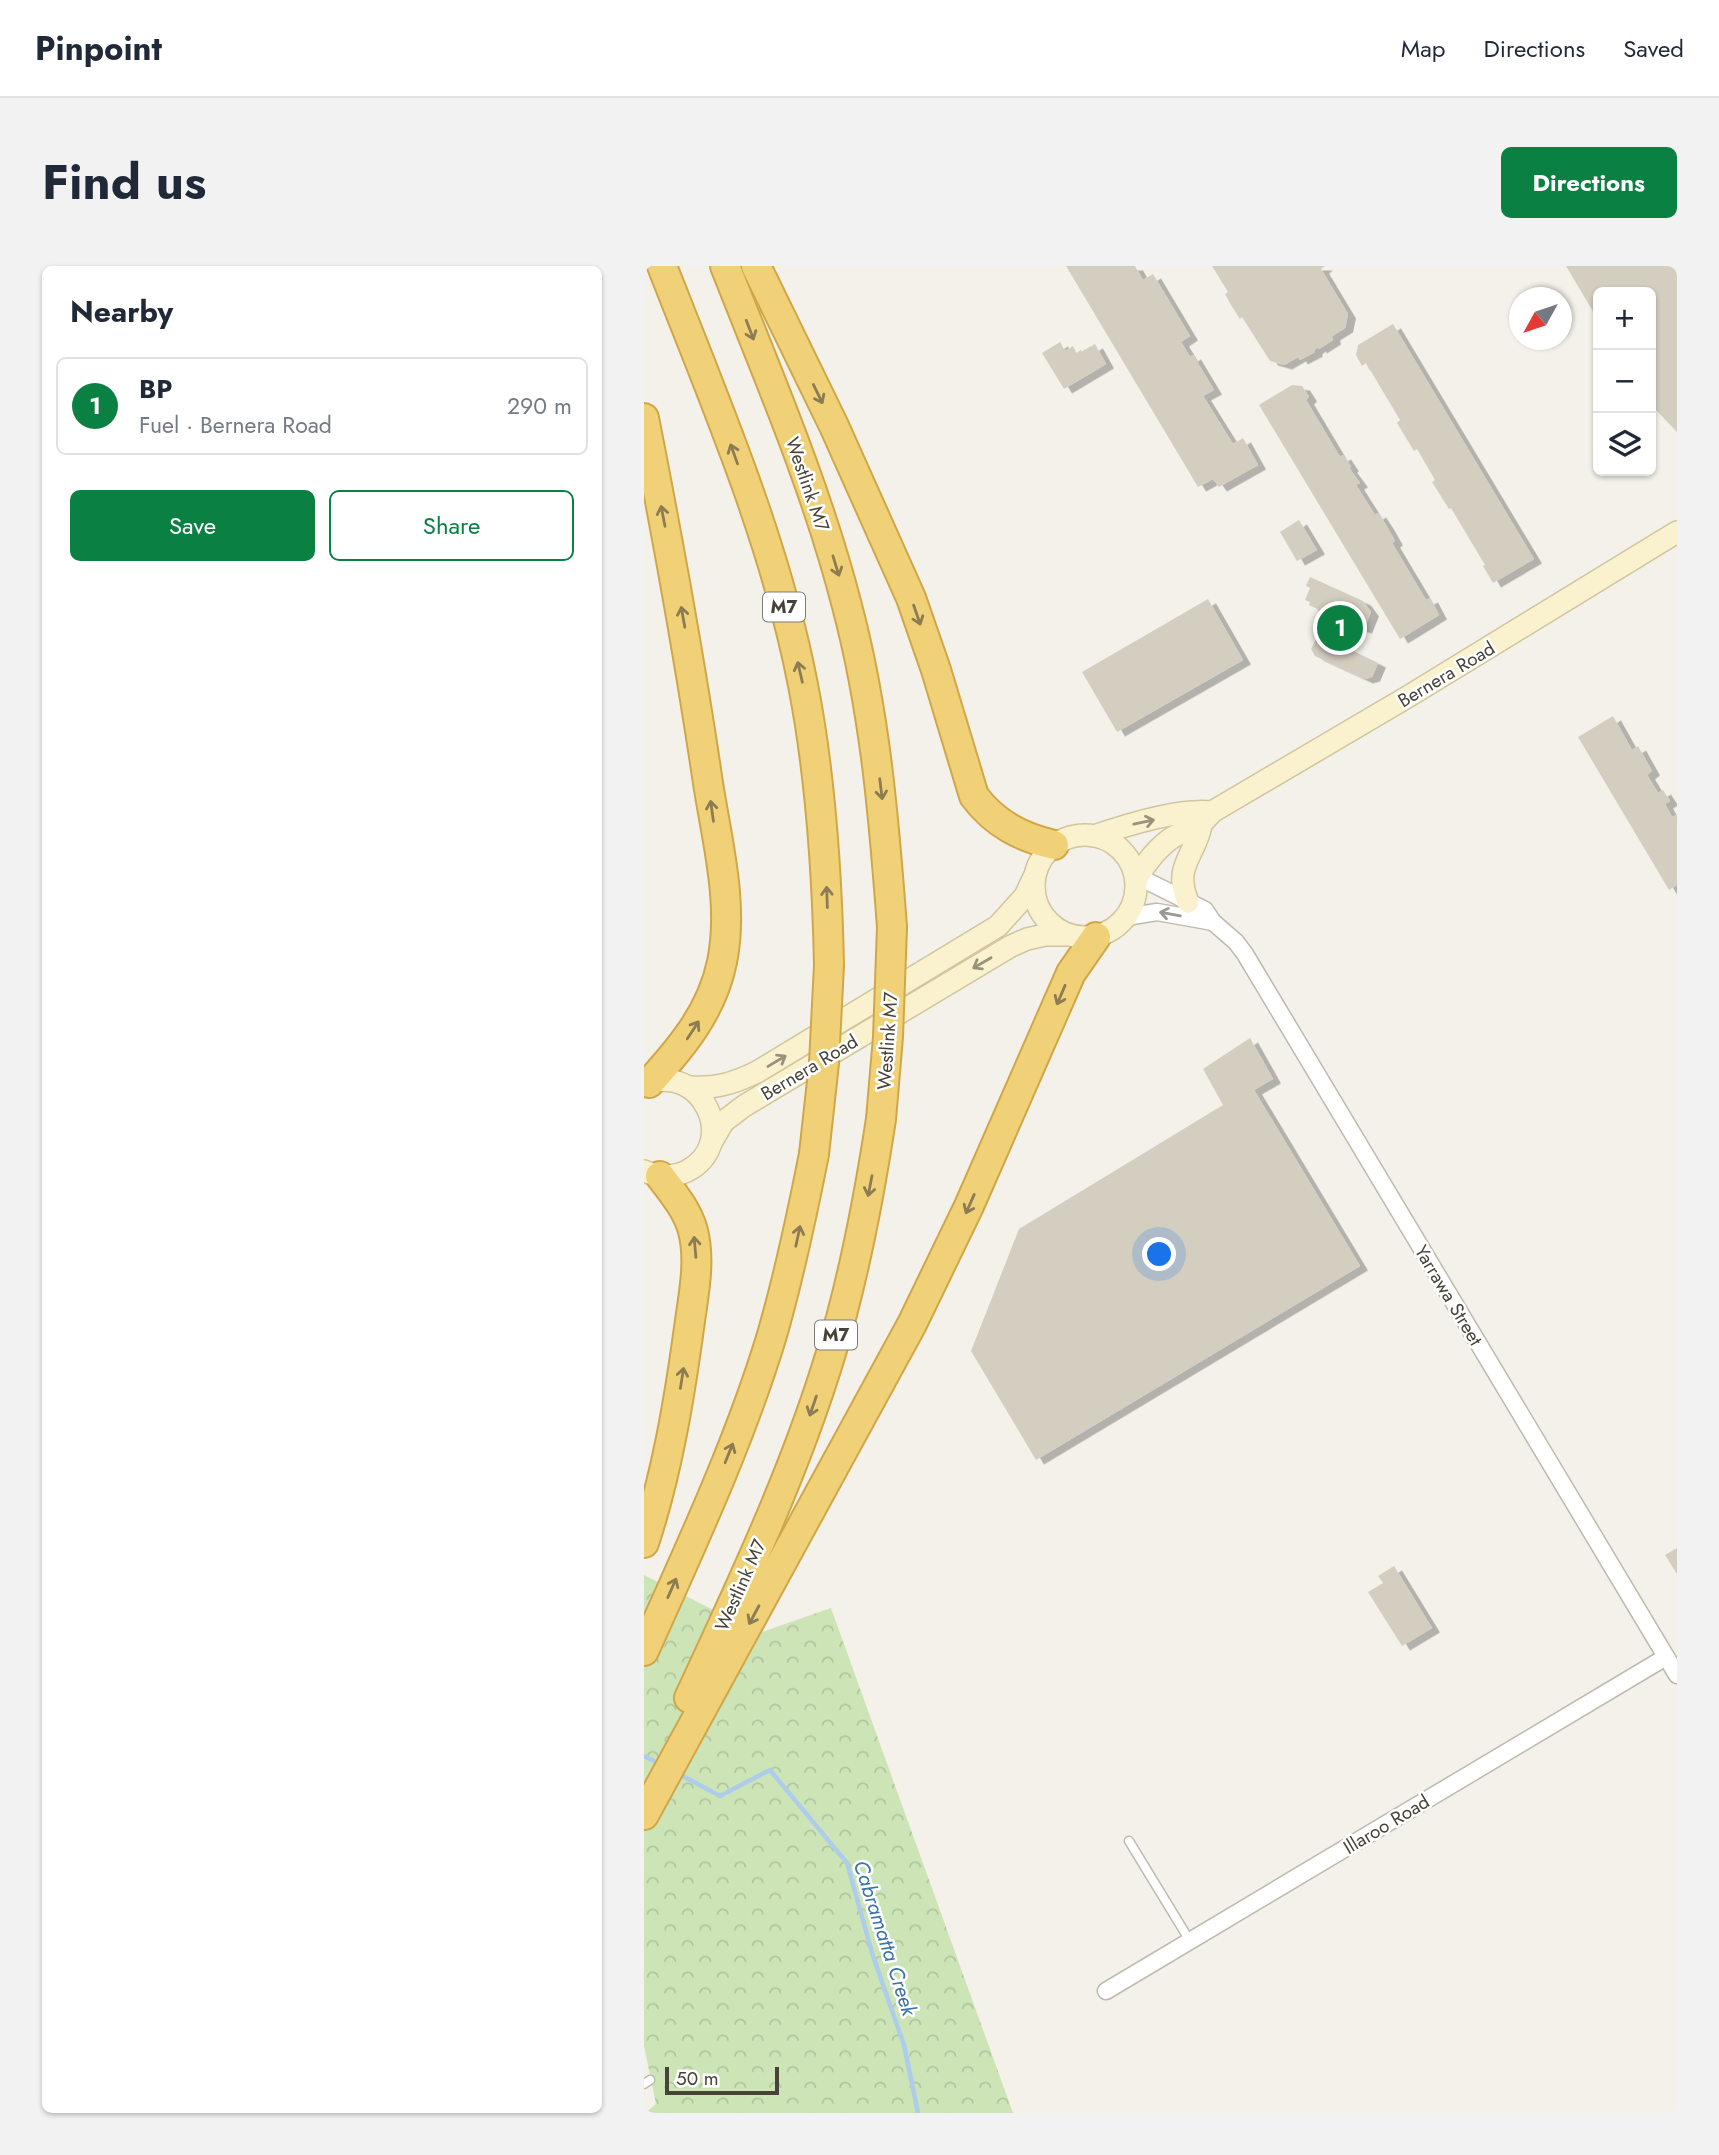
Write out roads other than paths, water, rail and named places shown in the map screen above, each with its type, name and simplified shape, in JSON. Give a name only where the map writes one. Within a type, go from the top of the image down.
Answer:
[{"type":"highway","name":"M7","points":[[644,1651],[743,1420],[771,1337],[796,1244],[814,1154],[824,1063],[829,965],[822,814],[808,714],[790,631],[776,577],[739,468],[662,266]]},
{"type":"highway","name":"Westlink M7","points":[[644,1797],[760,1542],[804,1433],[831,1353],[858,1249],[871,1182],[881,1119],[888,1037],[892,927],[876,747],[863,673],[847,605],[816,503],[725,266]]},
{"type":"highway","points":[[756,266],[834,426],[911,598],[974,796],[1000,824],[1036,841],[1055,845]]},
{"type":"highway","points":[[644,418],[677,583],[726,918],[725,943],[714,990],[704,1012],[681,1048],[646,1084]]},
{"type":"highway","points":[[644,1815],[935,1280],[1071,973],[1082,936]]},
{"type":"highway","points":[[644,1543],[659,1496],[672,1440],[695,1278],[696,1249],[687,1214],[649,1174]]},
{"type":"main road","name":"Bernera Road","points":[[1136,880],[1149,860],[1168,841],[1677,532]]},
{"type":"main road","name":"Bernera Road","points":[[1094,836],[1119,827],[1195,810],[1207,819]]},
{"type":"main road","points":[[1188,902],[1182,884],[1182,870],[1207,819]]},
{"type":"main road","points":[[1094,836],[1121,850],[1128,859],[1136,880],[1136,894],[1126,917],[1113,930],[1082,936],[1055,929],[1045,919],[1037,906],[1034,877],[1038,865],[1055,845],[1066,838],[1094,836]]},
{"type":"main road","name":"Bernera Road","points":[[646,1084],[670,1080],[690,1087],[723,1086],[757,1072],[998,926],[1020,903],[1034,877]]},
{"type":"main road","name":"Bernera Road","points":[[649,1174],[682,1174],[691,1169],[706,1153],[723,1122],[744,1106],[977,966],[1027,939],[1045,935],[1082,936]]},
{"type":"main road","points":[[690,1087],[702,1098],[710,1112],[713,1128],[710,1143]]},
{"type":"street","name":"Yarrawa Street","points":[[1136,880],[1147,881],[1205,910],[1213,922],[1236,942],[1245,954],[1677,1675]]},
{"type":"street","points":[[1126,917],[1157,912],[1213,922]]},
{"type":"street","name":"Illaroo Road","points":[[1106,1991],[1666,1657]]},
{"type":"lane","points":[[1129,1841],[1190,1941]]},
{"type":"waterway","name":"Cabramatta Creek","points":[[644,1756],[660,1764]]},
{"type":"waterway","name":"Cabramatta Creek","points":[[677,1773],[720,1796],[770,1770],[847,1863],[873,1956],[904,2045],[918,2113]]},
{"type":"place","name":"BP","points":[[1340,628]]}]
